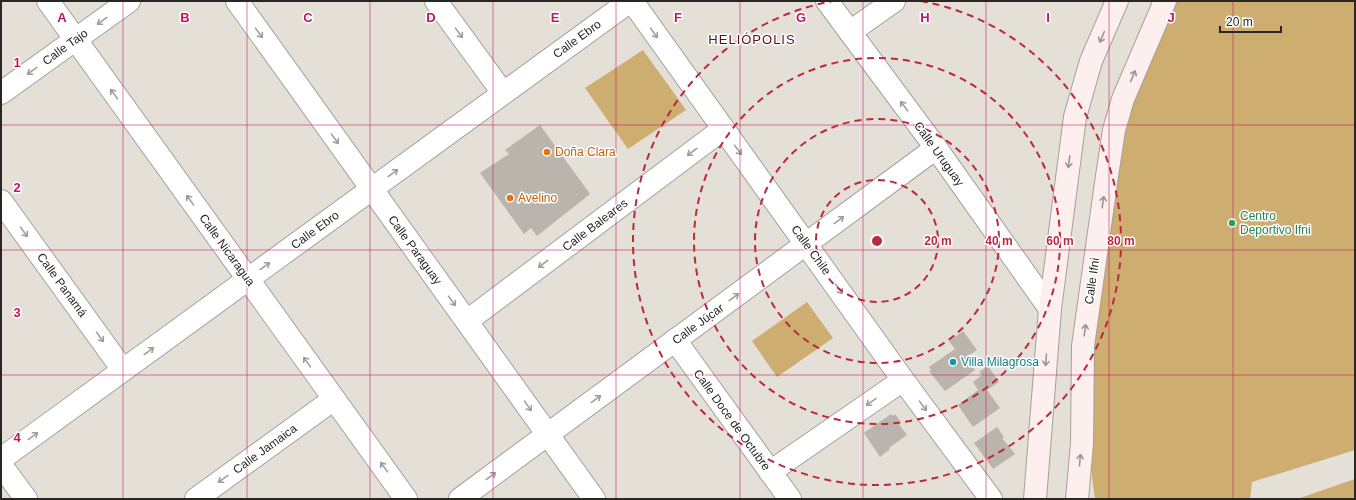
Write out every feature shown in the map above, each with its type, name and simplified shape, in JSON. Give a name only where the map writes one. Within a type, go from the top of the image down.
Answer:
[{"type":"main road","points":[[1035,499],[1050,309],[1075,117],[1091,61],[1117,1]]},
{"type":"main road","name":"Calle Ifni","points":[[1077,499],[1082,444],[1083,346],[1114,130],[1124,99],[1165,1]]},
{"type":"street","name":"Calle Nicaragua","points":[[48,1],[406,499]]},
{"type":"street","name":"Calle Tajo","points":[[1,93],[129,1]]},
{"type":"street","name":"Calle Paraguay","points":[[237,1],[594,499]]},
{"type":"street","points":[[436,1],[503,93]]},
{"type":"street","name":"Calle Ebro","points":[[1,459],[631,1]]},
{"type":"street","name":"Calle Chile","points":[[631,1],[903,380],[991,499]]},
{"type":"street","name":"Calle Uruguay","points":[[827,1],[936,148],[1050,309]]},
{"type":"street","points":[[850,32],[894,1]]},
{"type":"street","name":"Calle Baleares","points":[[467,321],[723,129]]},
{"type":"street","name":"Calle Júcar","points":[[460,499],[936,148]]},
{"type":"street","name":"Calle Panamá","points":[[1,201],[123,370]]},
{"type":"street","name":"Calle Doce de Octubre","points":[[675,340],[790,499]]},
{"type":"street","points":[[770,472],[903,380]]},
{"type":"street","name":"Calle Jamaica","points":[[196,499],[334,400]]},
{"type":"street","points":[[1,465],[26,499]]},
{"type":"shaded area","name":"Centro Deportivo Ifni","points":[[1176,1],[1355,1],[1355,450],[1252,482],[1250,499],[1095,499],[1090,462],[1094,344],[1120,142],[1136,94]]},
{"type":"shaded area","points":[[643,50],[686,110],[628,149],[585,88]]},
{"type":"shaded area","points":[[807,302],[833,338],[777,377],[752,341]]},
{"type":"shaded area","points":[[1355,479],[1355,499],[1297,499]]},
{"type":"building","points":[[540,125],[590,194],[537,236],[531,228],[524,234],[480,173],[509,154],[505,150]]},
{"type":"building","name":"Villa Milagrosa","points":[[963,331],[977,350],[966,357],[975,370],[945,391],[929,371],[931,370],[929,367],[955,349],[949,341]]},
{"type":"building","points":[[988,366],[999,382],[987,390],[1000,408],[973,427],[958,405],[978,390],[973,382],[982,375],[979,372]]},
{"type":"building","points":[[891,414],[893,416],[895,414],[900,421],[898,423],[907,435],[889,448],[890,449],[880,457],[864,433]]},
{"type":"building","points":[[997,427],[1004,437],[1002,438],[1015,454],[993,469],[974,443]]},
{"type":"place","name":"Doña Clara","points":[[547,152]]},
{"type":"place","name":"Avelino","points":[[510,198]]},
{"type":"place","name":"Centro Deportivo Ifni","points":[[1232,223]]},
{"type":"place","name":"Villa Milagrosa","points":[[953,362]]},
{"type":"district","name":"HELIÓPOLIS","points":[[752,39]]}]
